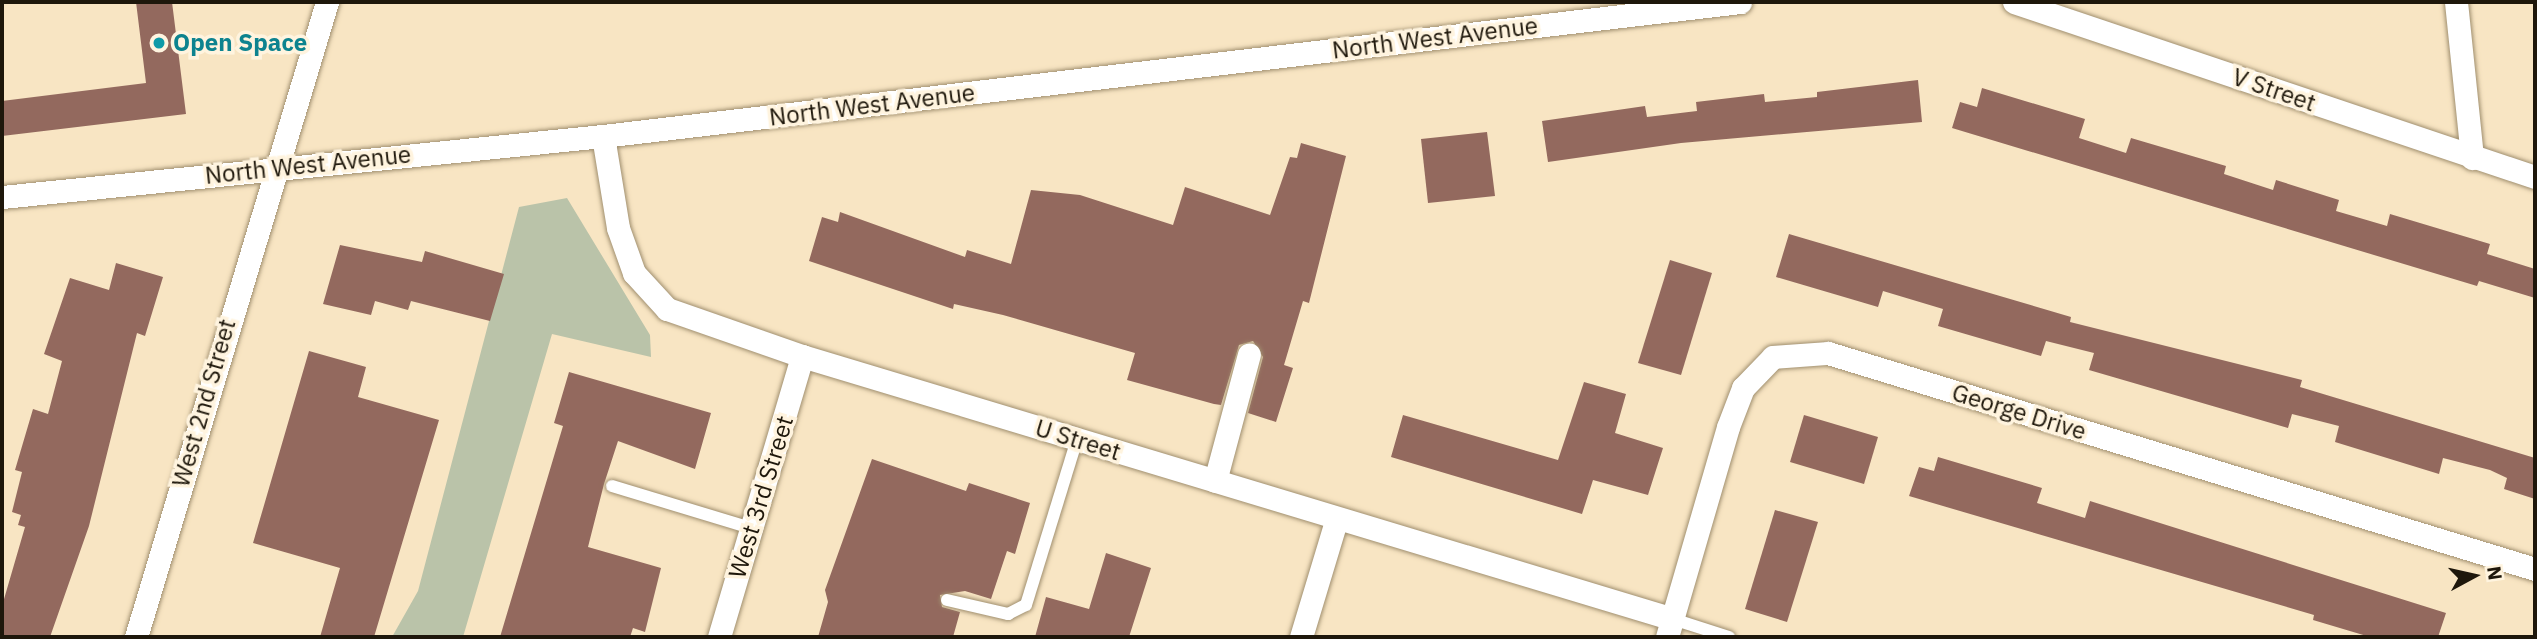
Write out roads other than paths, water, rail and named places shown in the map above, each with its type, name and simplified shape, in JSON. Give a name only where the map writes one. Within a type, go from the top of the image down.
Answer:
[{"type":"street","name":"West 2nd Street","points":[[136,637],[273,169],[327,2]]},
{"type":"street","name":"North West Avenue","points":[[2,197],[603,136],[1733,2]]},
{"type":"street","name":"V Street","points":[[2014,2],[2535,177]]},
{"type":"street","points":[[2456,2],[2472,158]]},
{"type":"street","name":"U Street","points":[[603,136],[618,228],[634,273],[667,309],[802,356],[1337,518],[1670,628]]},
{"type":"street","name":"George Drive","points":[[1670,628],[1743,388],[1773,357],[1828,353],[2535,569]]},
{"type":"street","points":[[1215,481],[1249,354]]},
{"type":"street","name":"West 3rd Street","points":[[719,637],[802,356]]},
{"type":"street","points":[[1301,637],[1337,518]]},
{"type":"lane","points":[[947,600],[1008,614],[1026,605],[1077,439]]},
{"type":"lane","points":[[612,486],[751,528]]},
{"type":"lane","points":[[1670,628],[1729,637]]},
{"type":"place","name":"Open Space","points":[[159,43]]}]
